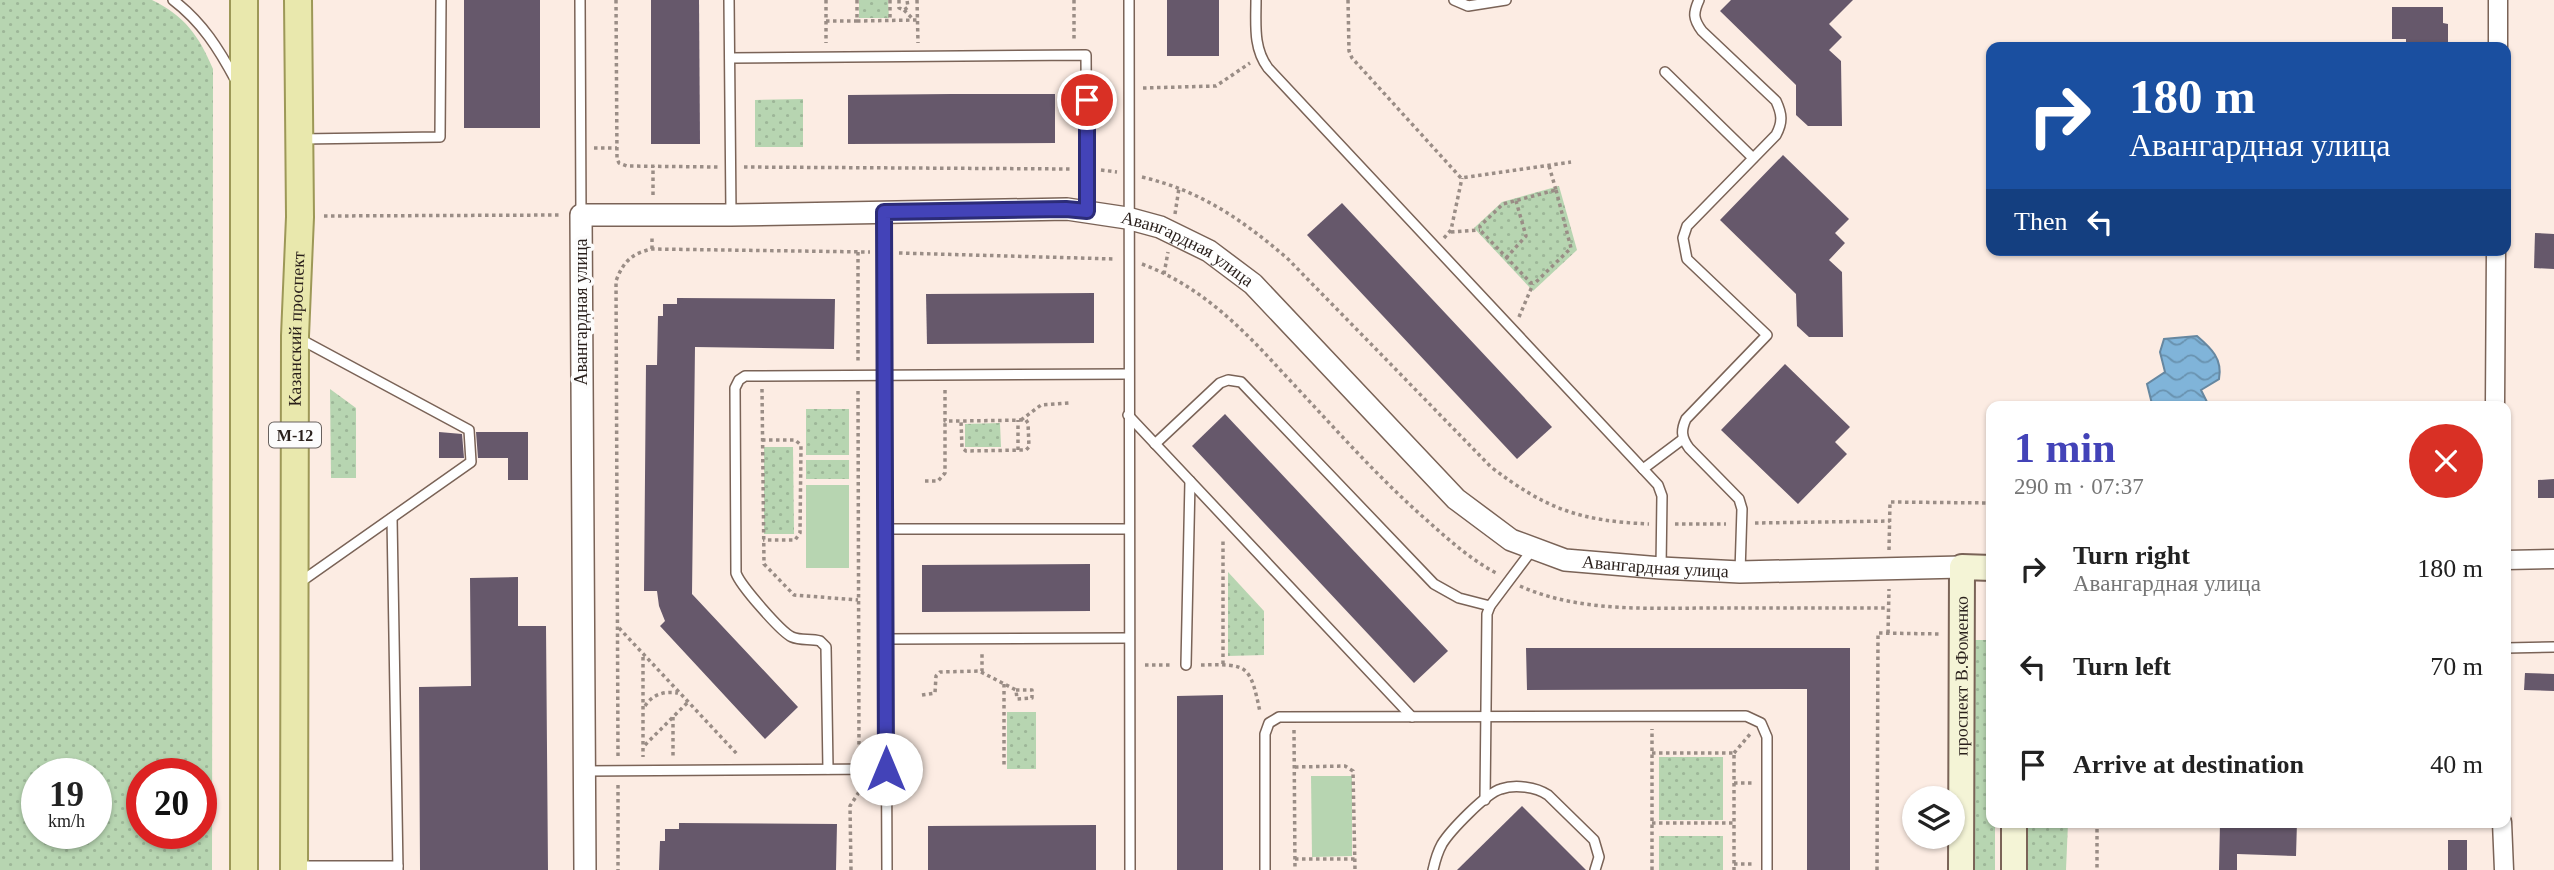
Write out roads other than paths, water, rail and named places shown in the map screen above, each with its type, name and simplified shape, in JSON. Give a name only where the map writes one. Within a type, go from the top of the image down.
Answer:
[{"type":"main road","name":"М-12","points":[[244,0],[244,870]]},
{"type":"main road","name":"Казанский проспект","points":[[294,868],[295,336],[300,217],[298,0]]},
{"type":"main road","points":[[1962,567],[1986,568]]},
{"type":"main road","name":"проспект В.Фоменко","points":[[1961,870],[1962,567]]},
{"type":"main road","points":[[2014,828],[2014,870]]},
{"type":"street","points":[[2498,0],[2498,42]]},
{"type":"street","name":"Авангардная улица","points":[[585,870],[580,215],[1066,209],[1128,218],[1160,227],[1209,251],[1253,284],[1456,499],[1511,540],[1565,560],[1661,568],[1740,572],[1962,567]]},
{"type":"street","points":[[2495,401],[2496,256]]},
{"type":"street","points":[[2511,561],[2554,559]]},
{"type":"street","points":[[2501,828],[2504,870]]},
{"type":"lane","points":[[173,0],[202,26],[219,49],[244,96]]},
{"type":"lane","points":[[299,139],[440,137],[441,0]]},
{"type":"lane","points":[[580,0],[580,215]]},
{"type":"lane","points":[[729,0],[731,215]]},
{"type":"lane","points":[[1129,0],[1130,870]]},
{"type":"lane","points":[[1256,0],[1257,43],[1268,68],[1661,491],[1661,568]]},
{"type":"lane","points":[[1454,0],[1468,6],[1506,0]]},
{"type":"lane","points":[[1699,0],[1694,11],[1694,21],[1776,101],[1781,113],[1781,124],[1776,135],[1688,226],[1683,238],[1687,259],[1768,335],[1682,426],[1683,439],[1689,448],[1736,494],[1742,509],[1740,572]]},
{"type":"lane","points":[[730,58],[1086,55],[1087,211]]},
{"type":"lane","points":[[1665,72],[1753,158]]},
{"type":"lane","points":[[884,212],[887,870]]},
{"type":"lane","points":[[295,336],[470,430],[471,462],[295,586]]},
{"type":"lane","points":[[828,769],[826,647],[820,641],[800,640],[787,634],[743,586],[736,573],[735,388],[739,380],[746,376],[1128,374]]},
{"type":"lane","points":[[1155,444],[1220,383],[1228,380],[1241,382],[1434,584],[1459,598],[1490,606]]},
{"type":"lane","points":[[1128,415],[1412,717]]},
{"type":"lane","points":[[1643,469],[1683,439]]},
{"type":"lane","points":[[1186,665],[1190,481]]},
{"type":"lane","points":[[294,868],[398,868],[392,518]]},
{"type":"lane","points":[[886,529],[1129,529]]},
{"type":"lane","points":[[1485,800],[1486,623],[1490,606],[1533,549]]},
{"type":"lane","points":[[886,639],[1129,638]]},
{"type":"lane","points":[[2511,648],[2554,647]]},
{"type":"lane","points":[[1265,870],[1265,734],[1274,720],[1294,717],[1652,716],[1746,716],[1761,723],[1767,737],[1767,870]]},
{"type":"lane","points":[[585,771],[886,769]]},
{"type":"lane","points":[[1433,870],[1438,852],[1447,837],[1485,800],[1504,787],[1534,788],[1543,792],[1594,840],[1600,857],[1595,870]]},
{"type":"water","points":[[2197,336],[2211,350],[2220,372],[2219,379],[2201,390],[2206,401],[2151,401],[2147,384],[2165,372],[2160,352],[2164,339]]}]
